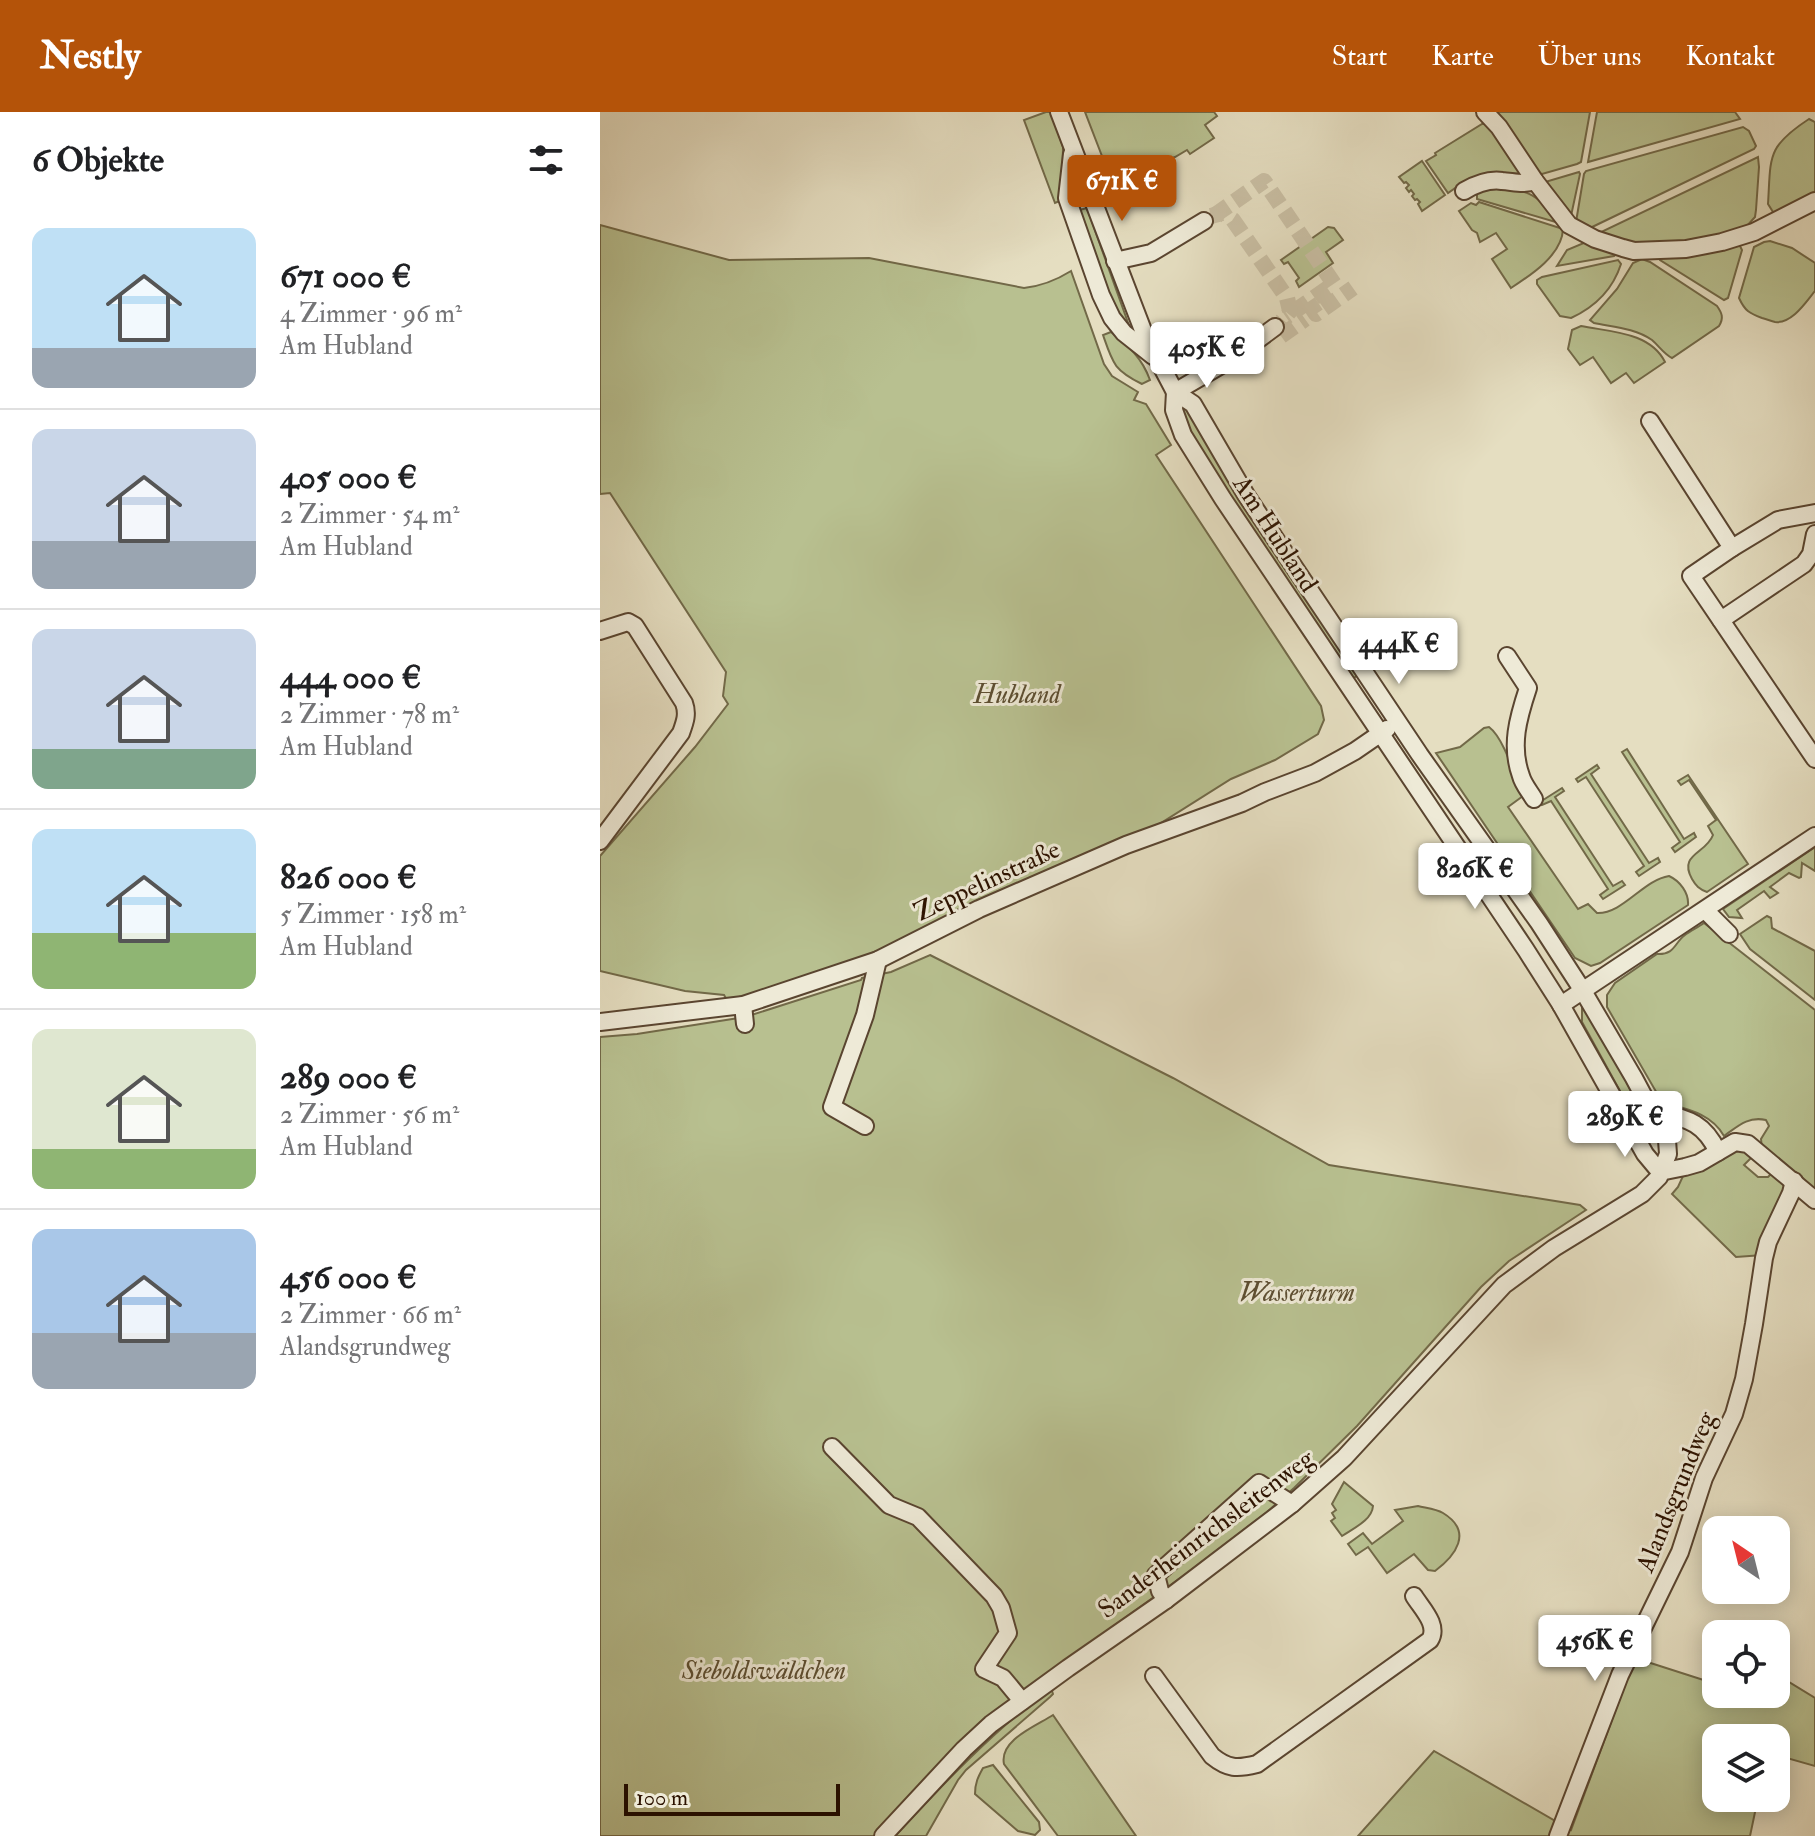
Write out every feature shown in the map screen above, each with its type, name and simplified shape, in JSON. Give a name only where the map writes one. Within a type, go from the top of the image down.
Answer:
[{"type":"street","name":"Am Hubland","points":[[1059,112],[1155,357],[1175,392],[1193,404],[1246,495],[1583,991],[1651,1110],[1668,1146],[1660,1172],[1645,1154],[1561,1005],[1526,950],[1183,435],[1174,410],[1175,392]]},
{"type":"street","points":[[1485,112],[1569,225],[1595,239],[1634,251],[1686,249],[1722,242],[1754,232],[1815,201]]},
{"type":"street","points":[[1072,149],[1067,198],[1101,295],[1112,318],[1124,333],[1155,357]]},
{"type":"street","points":[[1464,191],[1489,181],[1524,184],[1535,181]]},
{"type":"street","points":[[1115,261],[1151,253],[1204,221]]},
{"type":"street","points":[[1175,392],[1278,331]]},
{"type":"street","points":[[1650,421],[1732,548]]},
{"type":"street","points":[[1815,513],[1778,520],[1691,576],[1815,759]]},
{"type":"street","points":[[1721,620],[1804,564],[1811,554],[1815,534]]},
{"type":"street","points":[[600,631],[628,622],[635,626],[687,710],[681,733],[600,841]]},
{"type":"street","points":[[1507,656],[1528,688],[1517,721],[1515,749],[1521,778],[1534,799]]},
{"type":"street","points":[[1380,735],[1397,721]]},
{"type":"street","name":"Zeppelinstraße","points":[[600,1022],[743,1005],[878,960],[979,909],[1126,845],[1315,773],[1380,735]]},
{"type":"street","points":[[1561,1005],[1815,836]]},
{"type":"street","points":[[1705,910],[1729,934]]},
{"type":"street","points":[[865,1126],[832,1107],[865,1015],[878,960]]},
{"type":"street","points":[[743,1005],[745,1024]]},
{"type":"street","points":[[1651,1110],[1702,1127],[1711,1136],[1718,1152]]},
{"type":"street","points":[[1660,1172],[1699,1163],[1735,1142],[1748,1144],[1815,1200]]},
{"type":"street","name":"Sanderheinrichsleitenweg","points":[[883,1836],[991,1724],[1166,1600],[1292,1504],[1351,1450],[1504,1285],[1554,1248],[1642,1194],[1654,1184],[1660,1172]]},
{"type":"street","name":"Alandsgrundweg","points":[[1558,1836],[1620,1675],[1680,1552],[1704,1478],[1734,1414],[1744,1379],[1768,1242],[1794,1181]]},
{"type":"street","points":[[832,1447],[889,1505],[918,1517],[994,1596],[1008,1633],[984,1669],[1003,1678],[1022,1701]]},
{"type":"street","points":[[1166,1600],[1156,1575],[1259,1483],[1292,1504]]},
{"type":"street","points":[[1154,1676],[1212,1756],[1225,1766],[1257,1764],[1430,1640],[1434,1634],[1433,1627],[1414,1596]]},
{"type":"green space","points":[[1051,112],[1063,147],[1062,200],[1055,203],[1024,120]]},
{"type":"green space","points":[[1085,112],[1214,112],[1217,116],[1205,125],[1214,138],[1190,154],[1187,150],[1112,182]]},
{"type":"green space","points":[[1496,112],[1590,112],[1581,162],[1538,173]]},
{"type":"green space","points":[[1597,112],[1735,112],[1740,119],[1588,162]]},
{"type":"green space","points":[[1809,119],[1815,122],[1815,194],[1773,212],[1768,204],[1774,154],[1785,137]]},
{"type":"green space","points":[[1482,124],[1489,124],[1524,176],[1461,184],[1448,193],[1426,161]]},
{"type":"green space","points":[[1743,127],[1749,131],[1756,146],[1754,149],[1588,229],[1576,222],[1586,171]]},
{"type":"green space","points":[[1758,157],[1755,217],[1746,227],[1691,244],[1630,243],[1599,233]]},
{"type":"green space","points":[[1422,161],[1445,195],[1422,211],[1420,202],[1406,188],[1409,185],[1399,177]]},
{"type":"green space","points":[[1580,174],[1571,216],[1545,182]]},
{"type":"green space","points":[[1480,188],[1526,192],[1542,202],[1559,223],[1477,199]]},
{"type":"green space","points":[[1479,202],[1563,229],[1551,256],[1511,288],[1492,259],[1507,249],[1496,233],[1480,242],[1477,233],[1459,211]]},
{"type":"green space","points":[[1087,208],[1131,331],[1116,315],[1076,211]]},
{"type":"green space","name":"Hubland","points":[[600,225],[729,260],[869,258],[1024,288],[1037,286],[1071,271],[1104,364],[1112,376],[1138,392],[1134,400],[1146,404],[1171,445],[1156,455],[1321,706],[1324,720],[1318,734],[1275,760],[1231,779],[1126,845],[878,960],[731,1007],[724,995],[685,991],[600,971],[600,856],[695,747],[728,704],[723,696],[726,672],[610,493],[600,494]]},
{"type":"green space","points":[[1328,227],[1334,228],[1343,240],[1326,252],[1333,263],[1299,287],[1296,281],[1299,278],[1288,262],[1284,264],[1281,260]]},
{"type":"green space","points":[[1770,241],[1792,248],[1815,263],[1815,291],[1798,311],[1781,322],[1751,313],[1739,298],[1754,247]]},
{"type":"green space","points":[[1586,242],[1616,254],[1557,266],[1567,250]]},
{"type":"green space","points":[[1739,244],[1742,250],[1728,298],[1724,300],[1658,256]]},
{"type":"green space","points":[[1642,259],[1717,306],[1721,313],[1719,326],[1672,358],[1645,336],[1590,320],[1617,289],[1633,263]]},
{"type":"green space","points":[[1618,260],[1621,264],[1618,273],[1608,289],[1595,303],[1571,318],[1560,316],[1537,284],[1542,277]]},
{"type":"green space","points":[[1581,326],[1640,339],[1658,352],[1665,362],[1634,383],[1626,373],[1611,383],[1593,357],[1580,365],[1568,349],[1572,330]]},
{"type":"green space","points":[[1111,332],[1134,353],[1150,380],[1142,384],[1116,365],[1103,335]]},
{"type":"green space","points":[[1185,404],[1360,674],[1352,679],[1241,513],[1179,411],[1180,406]]},
{"type":"green space","points":[[1489,727],[1504,749],[1523,796],[1508,807],[1578,909],[1588,904],[1597,913],[1606,912],[1650,884],[1669,876],[1683,888],[1688,905],[1600,963],[1591,966],[1575,958],[1436,753],[1460,747]]},
{"type":"green space","points":[[1627,749],[1684,839],[1694,833],[1696,837],[1675,852],[1672,848],[1680,842],[1622,752]]},
{"type":"green space","points":[[1597,765],[1599,768],[1591,774],[1649,863],[1658,858],[1660,862],[1639,876],[1636,872],[1644,866],[1586,777],[1578,782],[1576,779]]},
{"type":"green space","points":[[1688,775],[1748,864],[1707,892],[1693,881],[1688,864],[1710,841],[1713,835],[1708,826],[1716,820],[1689,780],[1681,785],[1678,781]]},
{"type":"green space","points":[[1562,788],[1564,791],[1555,797],[1613,886],[1622,881],[1625,885],[1603,899],[1600,895],[1608,889],[1551,801],[1542,805],[1540,802]]},
{"type":"green space","points":[[1815,847],[1815,871],[1802,863],[1801,877],[1789,873],[1770,887],[1778,893],[1770,898],[1764,891],[1737,910],[1742,918],[1729,917],[1723,909]]},
{"type":"green space","points":[[1767,916],[1771,918],[1772,928],[1815,951],[1815,1000],[1750,949],[1740,934]]},
{"type":"green space","points":[[1704,923],[1815,1010],[1815,1195],[1762,1148],[1761,1139],[1769,1126],[1766,1120],[1748,1121],[1724,1136],[1705,1117],[1662,1102],[1607,1007],[1607,995],[1615,983],[1657,954],[1671,951],[1685,935]]},
{"type":"green space","points":[[930,955],[1173,1078],[1329,1165],[1580,1205],[1586,1210],[1509,1261],[1481,1287],[1357,1426],[1267,1512],[1068,1659],[929,1776],[875,1836],[600,1836],[600,1037],[745,1017],[862,978],[891,972]]},
{"type":"green space","points":[[1582,1007],[1604,1039],[1655,1136],[1647,1140],[1582,1022]]},
{"type":"green space","points":[[1739,1148],[1753,1156],[1744,1165],[1758,1177],[1768,1177],[1775,1170],[1787,1182],[1763,1255],[1736,1257],[1672,1194],[1683,1176]]},
{"type":"green space","points":[[1344,1482],[1373,1506],[1366,1520],[1342,1536],[1331,1521],[1335,1518],[1332,1513],[1336,1510],[1332,1504]]},
{"type":"green space","points":[[1418,1506],[1443,1513],[1458,1528],[1458,1544],[1435,1571],[1428,1570],[1414,1554],[1387,1573],[1368,1547],[1356,1555],[1348,1544],[1363,1533],[1372,1544],[1403,1521],[1395,1510]]},
{"type":"green space","points":[[1635,1658],[1702,1680],[1702,1708],[1790,1708],[1790,1683],[1815,1698],[1815,1766],[1790,1759],[1790,1724],[1702,1724],[1702,1812],[1755,1812],[1750,1836],[1358,1836],[1434,1751],[1571,1830]]},
{"type":"green space","points":[[1051,1688],[1053,1694],[1050,1697],[966,1770],[926,1836],[895,1836],[989,1740]]},
{"type":"green space","points":[[1053,1715],[1136,1836],[1058,1836],[1004,1764],[1004,1755],[1013,1741]]},
{"type":"green space","points":[[993,1765],[1039,1822],[1040,1830],[1035,1835],[1018,1831],[975,1794],[983,1768]]},
{"type":"tunnel","points":[[1215,215],[1264,181],[1334,284],[1286,317]]},
{"type":"tunnel","points":[[1211,216],[1222,213],[1233,220],[1287,298],[1290,311],[1282,321]]},
{"type":"tunnel","points":[[1308,302],[1316,314],[1353,288]]},
{"type":"tunnel","points":[[1281,336],[1305,319]]},
{"type":"park label","name":"Wasserturm","points":[[1297,1293]]},
{"type":"park label","name":"Sieboldswäldchen","points":[[764,1671]]}]
